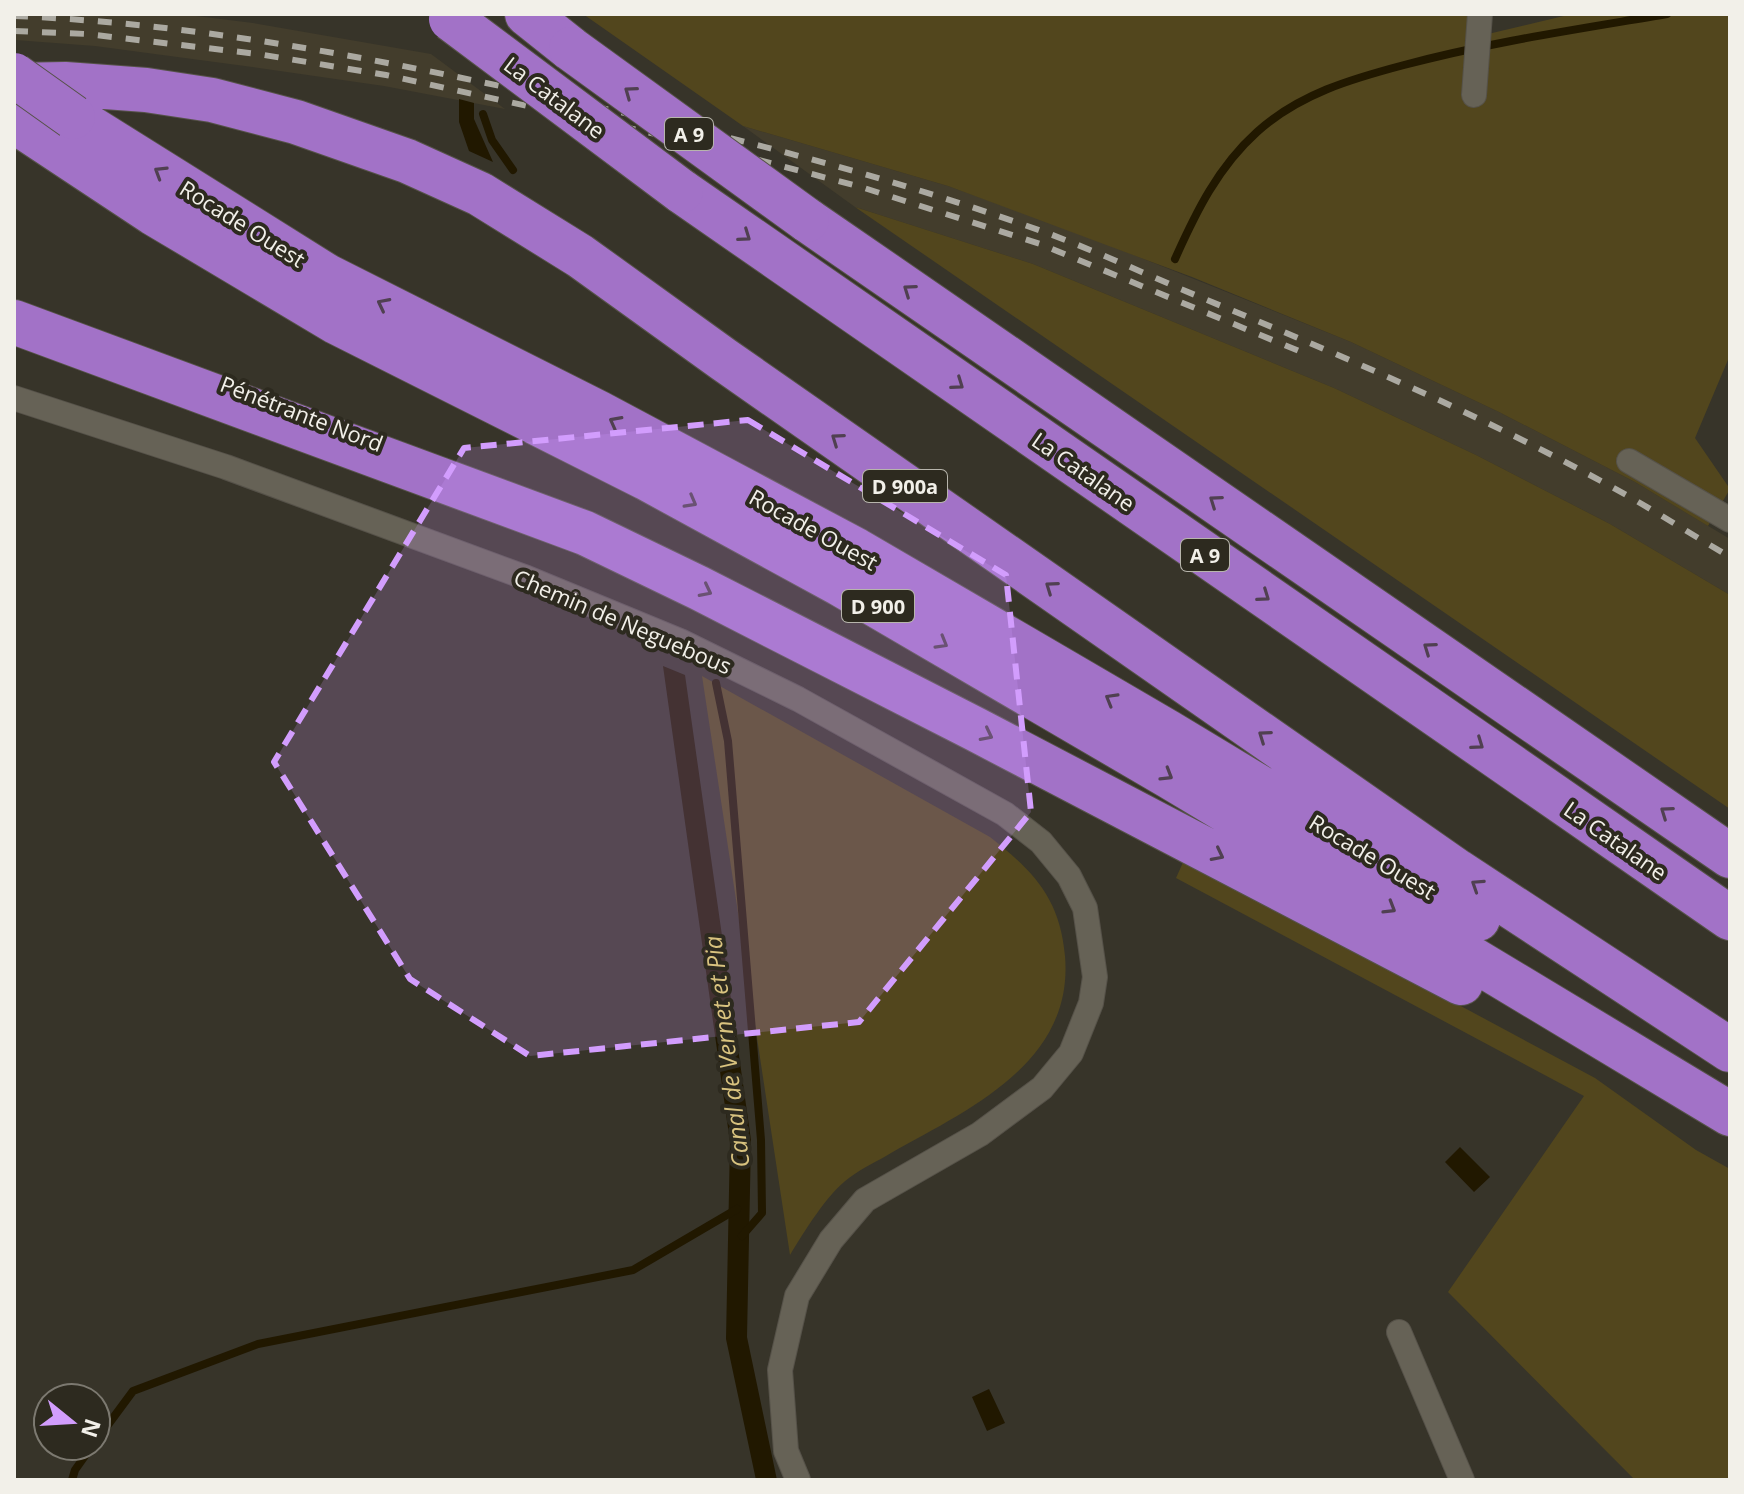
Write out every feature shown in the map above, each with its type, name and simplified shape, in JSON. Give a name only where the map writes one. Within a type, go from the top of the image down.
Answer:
[{"type":"highway","name":"A 9","points":[[527,14],[807,220],[1730,856]]},
{"type":"highway","name":"La Catalane","points":[[448,17],[681,191],[1730,918]]},
{"type":"highway","name":"Rocade Ouest","points":[[14,75],[73,117],[327,276],[599,413],[856,550],[1168,732],[1730,1071]]},
{"type":"highway","name":"D 900a","points":[[14,85],[65,84],[132,89],[212,100],[296,122],[407,161],[480,194],[580,256],[1457,871],[1730,1050]]},
{"type":"highway","name":"Rocade Ouest","points":[[14,121],[153,213],[336,322],[646,478],[840,584],[1170,777],[1730,1114]]},
{"type":"highway","name":"D 900","points":[[14,146],[143,229],[327,338],[493,415],[646,478]]},
{"type":"highway","name":"Pénétrante Nord","points":[[14,306],[260,396],[476,482],[585,533]]},
{"type":"highway","points":[[14,322],[585,533],[699,588],[1274,884],[1573,1043],[1730,1137]]},
{"type":"street","points":[[1474,95],[1480,14]]},
{"type":"street","name":"Chemin de Neguebous","points":[[14,398],[255,478],[527,578],[680,641],[798,699],[1005,814],[1041,842],[1069,876],[1085,908],[1095,977],[1091,1003],[1071,1053],[1042,1088],[980,1134],[865,1200],[831,1240],[797,1296],[780,1370],[786,1451],[798,1480]]},
{"type":"street","points":[[1629,461],[1730,520]]},
{"type":"street","points":[[1399,1332],[1462,1480]]},
{"type":"highlighted area","points":[[748,420],[1006,575],[1031,812],[859,1022],[530,1056],[410,979],[274,762],[464,448]]},
{"type":"shaded area","points":[[14,14],[180,14],[253,23],[431,54],[505,109],[384,86],[259,68],[95,46],[15,40]]},
{"type":"shaded area","points":[[583,14],[1467,14],[1468,42],[1488,34],[1572,14],[1730,14],[1730,355],[1695,438],[1730,489],[1708,526],[1635,482],[1499,412],[1351,342],[1192,277],[948,186],[743,126]]},
{"type":"shaded area","points":[[743,126],[948,186],[1079,233],[1351,342],[1499,412],[1635,482],[1730,539],[1730,595],[1610,524],[1476,455],[1334,388],[1033,264],[855,207]]},
{"type":"shaded area","points":[[855,207],[1033,264],[1334,388],[1476,455],[1610,524],[1730,595],[1730,809]]},
{"type":"shaded area","points":[[702,676],[990,837],[1019,862],[1042,888],[1062,936],[1065,956],[1063,993],[1053,1025],[1035,1053],[1011,1078],[983,1099],[849,1178],[824,1203],[790,1255]]},
{"type":"shaded area","points":[[1185,858],[1595,1078],[1696,1150],[1730,1169],[1730,1480],[1635,1480],[1448,1292],[1584,1096],[1176,878]]},
{"type":"water","points":[[459,99],[474,103],[474,119],[493,162],[469,151],[459,122]]},
{"type":"water","name":"Canal de Vernet et Pia","points":[[663,666],[685,675],[751,1140],[747,1337],[777,1480],[756,1480],[726,1339],[730,1142]]},
{"type":"water","points":[[1460,1147],[1490,1177],[1474,1192],[1445,1162]]},
{"type":"water","points":[[989,1389],[1005,1423],[987,1431],[972,1397]]},
{"type":"waterway","points":[[1175,259],[1200,207],[1231,160],[1273,119],[1308,98],[1365,76],[1469,49],[1667,14]]},
{"type":"waterway","points":[[483,114],[492,140],[513,170]]},
{"type":"waterway","points":[[716,683],[728,741],[761,1140],[762,1213],[742,1236]]},
{"type":"waterway","points":[[112,1419],[133,1391],[258,1344],[633,1270],[737,1209]]},
{"type":"waterway","points":[[72,1480],[81,1462]]},
{"type":"railway","points":[[14,16],[208,33],[400,66],[725,137],[919,190],[1067,241],[1420,392],[1577,468],[1730,557]]},
{"type":"railway","points":[[14,31],[87,34],[258,54],[386,75],[683,140],[861,187],[1040,244],[1299,351]]}]
